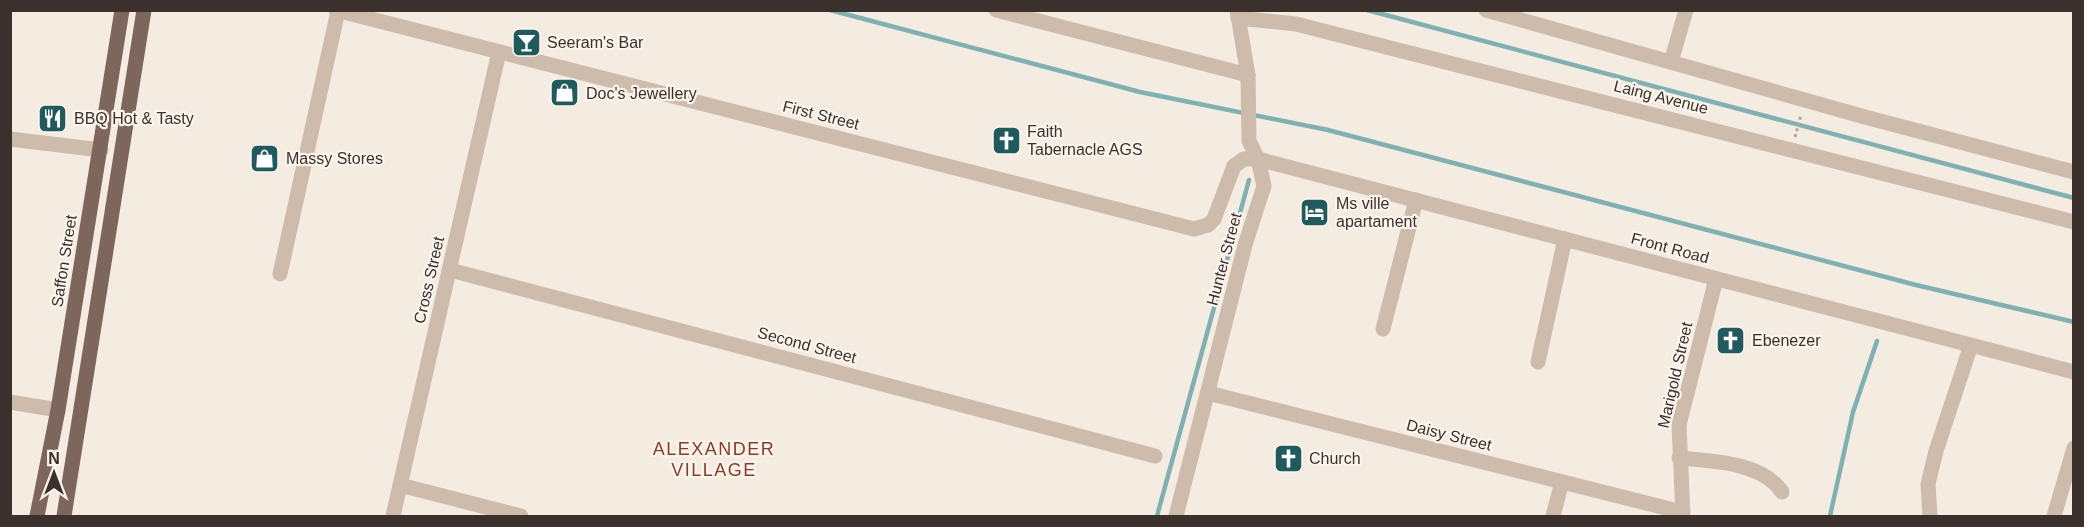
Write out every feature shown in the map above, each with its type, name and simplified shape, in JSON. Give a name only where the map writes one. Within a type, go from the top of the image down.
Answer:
[{"type":"main road","name":"Saffon Street","points":[[37,516],[58,410],[122,10]]},
{"type":"main road","points":[[64,516],[144,10]]},
{"type":"street","points":[[996,10],[1248,75]]},
{"type":"street","points":[[1486,10],[2073,172]]},
{"type":"street","points":[[1671,62],[1686,10]]},
{"type":"street","points":[[280,274],[337,11]]},
{"type":"street","name":"First Street","points":[[337,11],[1194,229],[1208,225],[1214,219],[1234,166],[1244,159],[1258,159]]},
{"type":"street","name":"Hunter Street","points":[[1176,516],[1245,245],[1264,186],[1258,159],[1249,141],[1250,98],[1238,14]]},
{"type":"street","name":"Laing Avenue","points":[[1238,14],[1296,24],[1792,148],[2073,222]]},
{"type":"street","name":"Cross Street","points":[[393,516],[499,52]]},
{"type":"street","points":[[10,139],[101,150]]},
{"type":"street","name":"Front Road","points":[[1258,159],[2073,372]]},
{"type":"street","points":[[1383,329],[1416,200]]},
{"type":"street","points":[[1538,362],[1565,239]]},
{"type":"street","name":"Second Street","points":[[450,270],[1155,456]]},
{"type":"street","name":"Marigold Street","points":[[1682,514],[1679,425],[1716,279]]},
{"type":"street","points":[[1930,516],[1928,484],[1936,451],[1971,345]]},
{"type":"street","name":"Daisy Street","points":[[1208,393],[1682,514]]},
{"type":"street","points":[[10,402],[58,410]]},
{"type":"street","points":[[2054,516],[2073,448]]},
{"type":"street","points":[[1679,458],[1715,462],[1752,470],[1777,485],[1782,492]]},
{"type":"street","points":[[1553,516],[1562,482]]},
{"type":"street","points":[[400,485],[521,516]]},
{"type":"path","points":[[1795,138],[1801,115]]},
{"type":"waterway","points":[[830,10],[1140,92],[1328,130],[1916,285],[2074,322]]},
{"type":"waterway","points":[[1367,10],[2074,198]]},
{"type":"waterway","points":[[1157,516],[1249,180]]},
{"type":"waterway","points":[[1830,516],[1853,412],[1877,341]]},
{"type":"place","name":"Seeram's Bar","points":[[526,42]]},
{"type":"place","name":"Doc's Jewellery","points":[[565,93]]},
{"type":"place","name":"BBQ Hot & Tasty","points":[[53,118]]},
{"type":"place","name":"Faith Tabernacle AGS","points":[[1006,140]]},
{"type":"place","name":"Massy Stores","points":[[265,158]]},
{"type":"place","name":"Ms ville apartament","points":[[1315,212]]},
{"type":"place","name":"Ebenezer","points":[[1731,340]]},
{"type":"place","name":"Church","points":[[1288,458]]},
{"type":"district","name":"ALEXANDER VILLAGE","points":[[714,459]]}]
